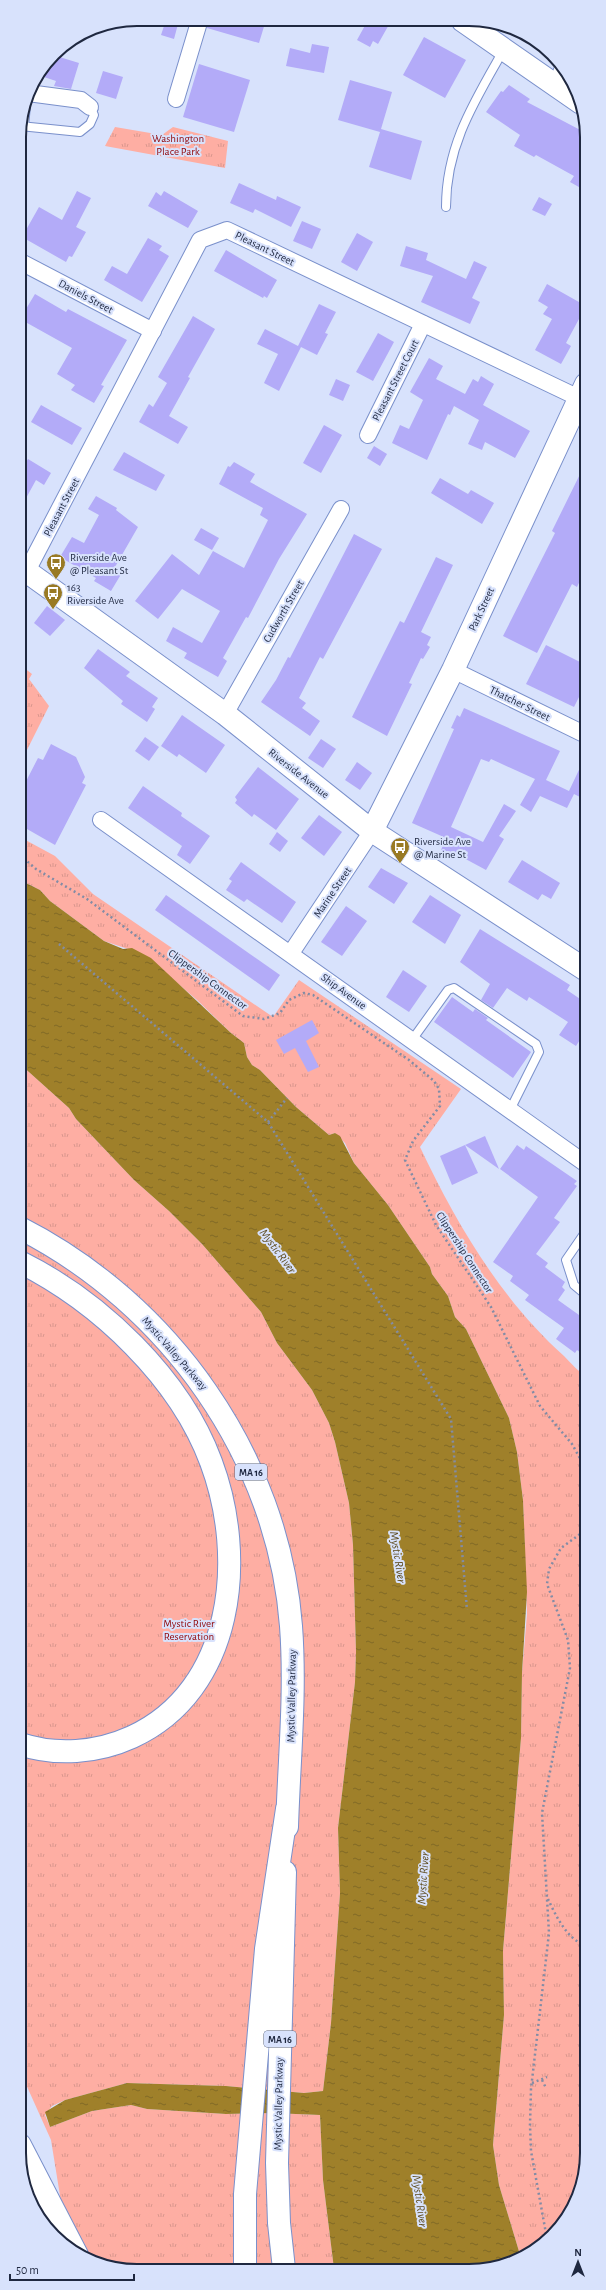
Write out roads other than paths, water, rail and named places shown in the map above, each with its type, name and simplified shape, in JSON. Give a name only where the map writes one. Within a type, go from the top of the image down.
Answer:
[{"type":"main road","points":[[470,26],[503,50],[559,78],[571,93]]},
{"type":"main road","name":"Park Street","points":[[372,831],[453,670],[580,397]]},
{"type":"main road","name":"Riverside Avenue","points":[[26,571],[225,714],[372,831],[580,966]]},
{"type":"main road","name":"Mystic Valley Parkway","points":[[26,1232],[85,1267],[142,1315],[168,1342],[208,1392],[225,1418],[257,1486],[274,1535],[291,1624],[292,1685],[277,2163],[279,2223],[283,2264]]},
{"type":"main road","points":[[26,1266],[64,1289],[98,1314],[129,1341],[182,1402],[211,1462],[222,1495],[227,1528],[229,1563],[227,1598],[222,1626],[213,1654],[199,1680],[182,1703],[162,1720],[120,1743],[94,1750],[69,1751],[47,1750],[26,1745]]},
{"type":"main road","points":[[245,2264],[245,2194],[266,1949],[287,1809]]},
{"type":"main road","points":[[26,2157],[70,2242]]},
{"type":"street","points":[[176,99],[198,26]]},
{"type":"street","points":[[34,94],[81,100],[90,107]]},
{"type":"street","name":"Pleasant Street","points":[[26,564],[153,331],[200,240],[227,230],[423,324],[580,390]]},
{"type":"street","name":"Daniels Street","points":[[26,265],[153,331]]},
{"type":"street","name":"Pleasant Street Court","points":[[368,435],[423,324]]},
{"type":"street","name":"Cudworth Street","points":[[225,714],[342,509]]},
{"type":"street","name":"Thatcher Street","points":[[453,670],[580,732]]},
{"type":"street","name":"Ship Avenue","points":[[101,820],[291,953],[580,1160]]},
{"type":"street","name":"Marine Street","points":[[291,953],[372,831]]},
{"type":"lane","points":[[446,207],[450,162],[456,140],[463,124],[503,50]]},
{"type":"lane","points":[[26,126],[80,132],[90,124],[94,115],[90,107]]},
{"type":"lane","points":[[412,1040],[448,990],[454,988],[536,1044],[539,1052],[510,1110]]},
{"type":"lane","points":[[580,1240],[566,1260],[574,1285],[580,1290]]},
{"type":"water","name":"Mystic River","points":[[26,883],[40,890],[50,901],[104,941],[123,949],[132,948],[151,958],[231,1033],[244,1043],[247,1057],[252,1065],[260,1070],[296,1107],[329,1135],[335,1133],[340,1136],[354,1163],[388,1205],[430,1267],[432,1274],[448,1296],[455,1317],[466,1329],[509,1418],[517,1452],[523,1500],[527,1592],[522,1673],[521,1738],[503,1951],[504,2015],[493,2145],[499,2185],[519,2252],[512,2256],[491,2262],[469,2264],[333,2264],[323,2180],[320,2115],[272,2113],[226,2114],[147,2109],[131,2105],[92,2111],[50,2127],[45,2112],[65,2100],[127,2083],[226,2086],[304,2093],[323,2091],[331,2023],[340,1893],[338,1828],[355,1682],[356,1652],[353,1545],[349,1503],[335,1442],[329,1423],[312,1390],[277,1343],[261,1312],[202,1244],[169,1211],[134,1180],[76,1119],[69,1108],[26,1069]]},
{"type":"place","name":"Riverside Ave @ Pleasant St","points":[[56,580]]},
{"type":"place","name":"163 Riverside Ave","points":[[53,610]]},
{"type":"place","name":"Riverside Ave @ Marine St","points":[[400,864]]},
{"type":"park label","name":"Washington Place Park","points":[[178,144]]},
{"type":"park label","name":"Mystic River Reservation","points":[[189,1629]]}]
